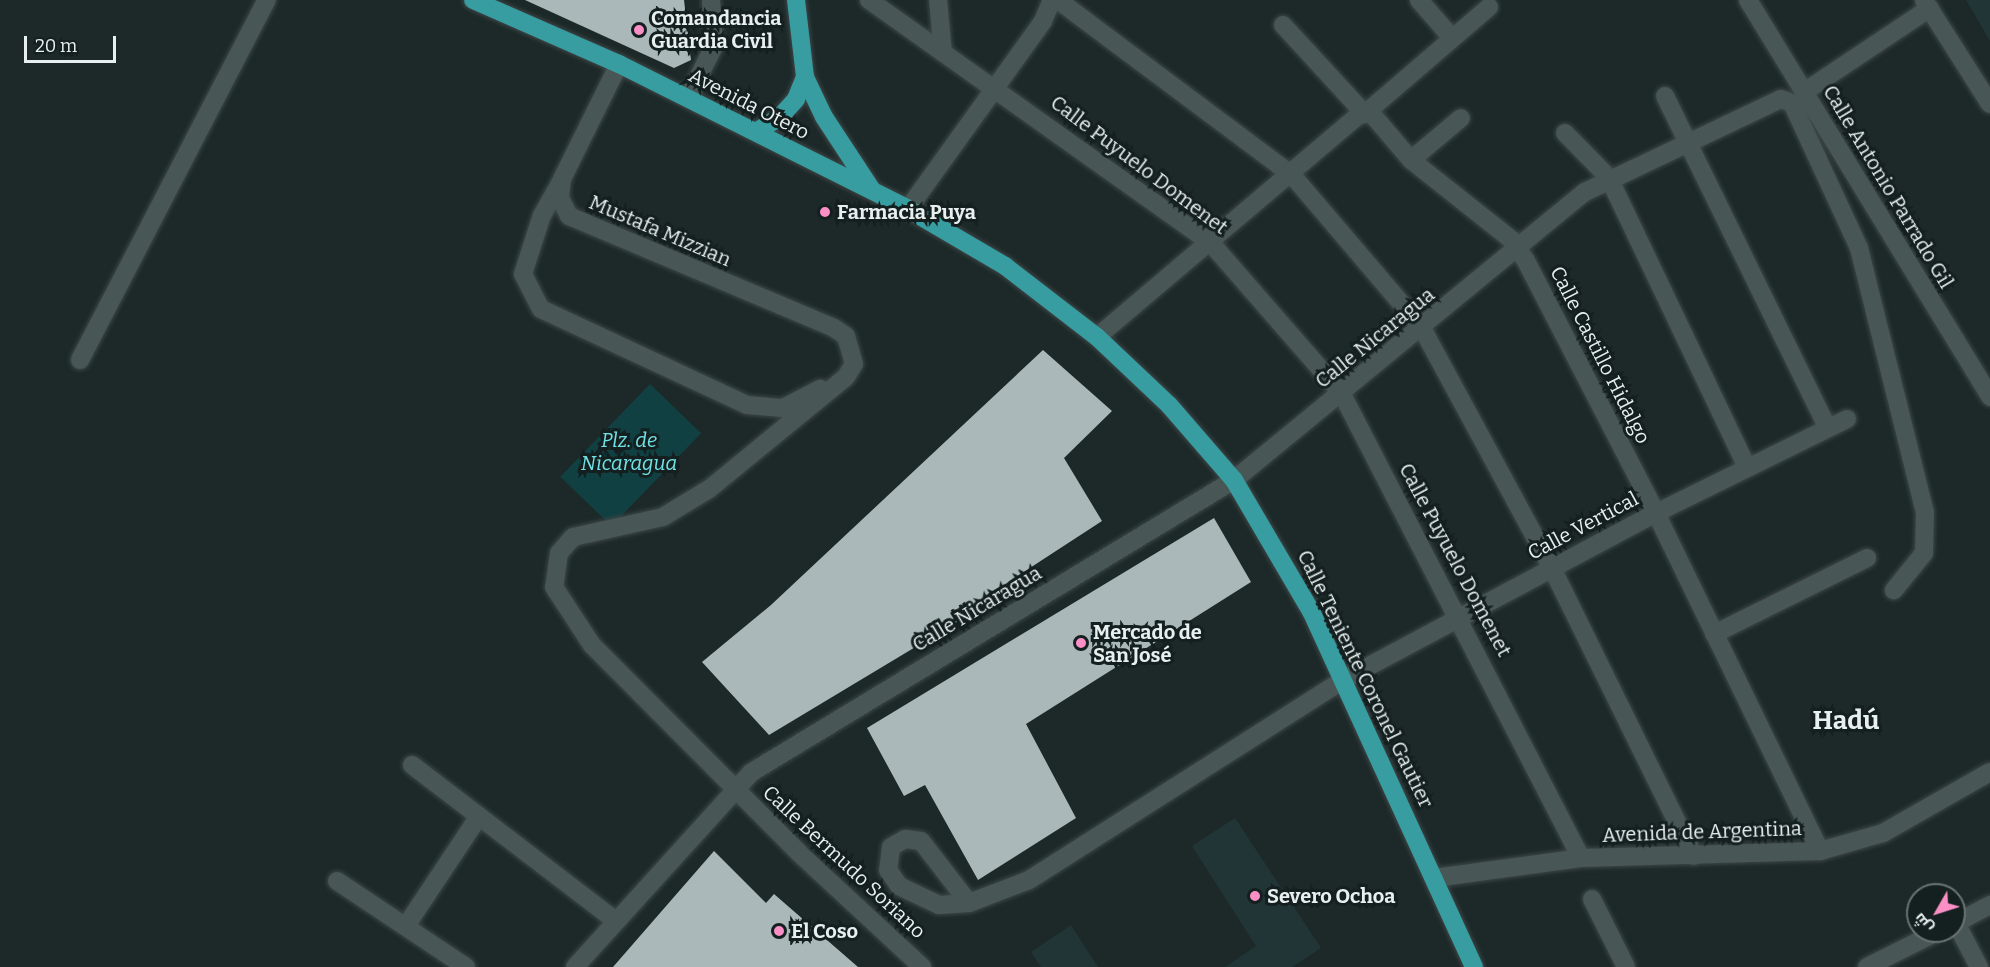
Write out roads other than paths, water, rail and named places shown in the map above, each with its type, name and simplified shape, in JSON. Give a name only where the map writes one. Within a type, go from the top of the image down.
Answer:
[{"type":"main road","name":"Avenida Otero","points":[[473,0],[619,64],[873,192]]},
{"type":"main road","points":[[796,0],[805,77],[824,117],[873,192]]},
{"type":"main road","points":[[756,132],[780,117],[796,99],[805,77]]},
{"type":"main road","name":"Calle Teniente Coronel Gautier","points":[[873,192],[908,208],[1005,266],[1097,337],[1170,405],[1234,480],[1311,611],[1474,967]]},
{"type":"street","points":[[80,360],[267,0]]},
{"type":"street","points":[[688,98],[714,46],[711,0]]},
{"type":"street","name":"Calle Puyuelo Domenet","points":[[868,0],[996,87],[1210,242],[1342,394],[1460,615],[1532,755],[1581,858]]},
{"type":"street","points":[[938,0],[943,53]]},
{"type":"street","points":[[908,208],[1043,21],[1052,0]]},
{"type":"street","points":[[1058,0],[1292,175],[1422,328],[1552,568],[1694,856]]},
{"type":"street","points":[[1419,0],[1452,38]]},
{"type":"street","name":"Calle Antonio Parrado Gil","points":[[1748,0],[1990,397]]},
{"type":"street","points":[[1804,92],[1927,4],[1990,104]]},
{"type":"street","points":[[1097,337],[1489,7]]},
{"type":"street","name":"Calle Castillo Hidalgo","points":[[1283,25],[1411,160],[1518,248],[1656,513],[1820,851]]},
{"type":"street","points":[[619,64],[542,215],[523,274],[541,309],[747,405],[783,408],[846,376]]},
{"type":"street","points":[[1665,96],[1827,428]]},
{"type":"street","name":"Calle Nicaragua","points":[[575,967],[735,789],[775,756],[1234,480],[1518,248],[1609,178],[1777,101],[1792,103],[1859,248],[1925,512],[1924,553],[1894,590]]},
{"type":"street","points":[[1411,160],[1461,118]]},
{"type":"street","points":[[1565,134],[1609,178],[1748,467]]},
{"type":"street","name":"Mustafa Mizzian","points":[[562,179],[560,198],[569,216],[586,226],[846,336],[854,349],[854,363],[846,376]]},
{"type":"street","points":[[735,789],[592,645],[558,595],[553,570],[559,553],[573,537],[663,517],[709,489],[846,376]]},
{"type":"street","name":"Calle Vertical","points":[[969,903],[921,842],[904,839],[891,847],[888,870],[899,886],[939,905],[969,903],[1029,880],[1343,680],[1460,615],[1656,513],[1847,419]]},
{"type":"street","points":[[1714,634],[1867,558]]},
{"type":"street","points":[[412,765],[616,921]]},
{"type":"street","name":"Avenida de Argentina","points":[[1434,878],[1581,858],[1820,851],[1883,833],[1990,772]]},
{"type":"street","name":"Calle Bermudo Soriano","points":[[735,789],[922,967]]},
{"type":"street","points":[[406,926],[479,816]]},
{"type":"street","points":[[337,881],[466,967]]},
{"type":"street","points":[[1592,899],[1626,967]]},
{"type":"street","points":[[1966,917],[1990,905]]},
{"type":"street","points":[[1867,967],[1915,943]]},
{"type":"street","points":[[1966,943],[1979,967]]},
{"type":"place","name":"Comandancia Guardia Civil","points":[[639,30]]},
{"type":"place","name":"Farmacia Puya","points":[[825,212]]},
{"type":"place","name":"Mercado de San José","points":[[1081,643]]},
{"type":"place","name":"Severo Ochoa","points":[[1255,896]]},
{"type":"place","name":"El Coso","points":[[779,931]]},
{"type":"district","name":"Hadú","points":[[1846,721]]},
{"type":"park label","name":"Plz. de Nicaragua","points":[[629,452]]}]
